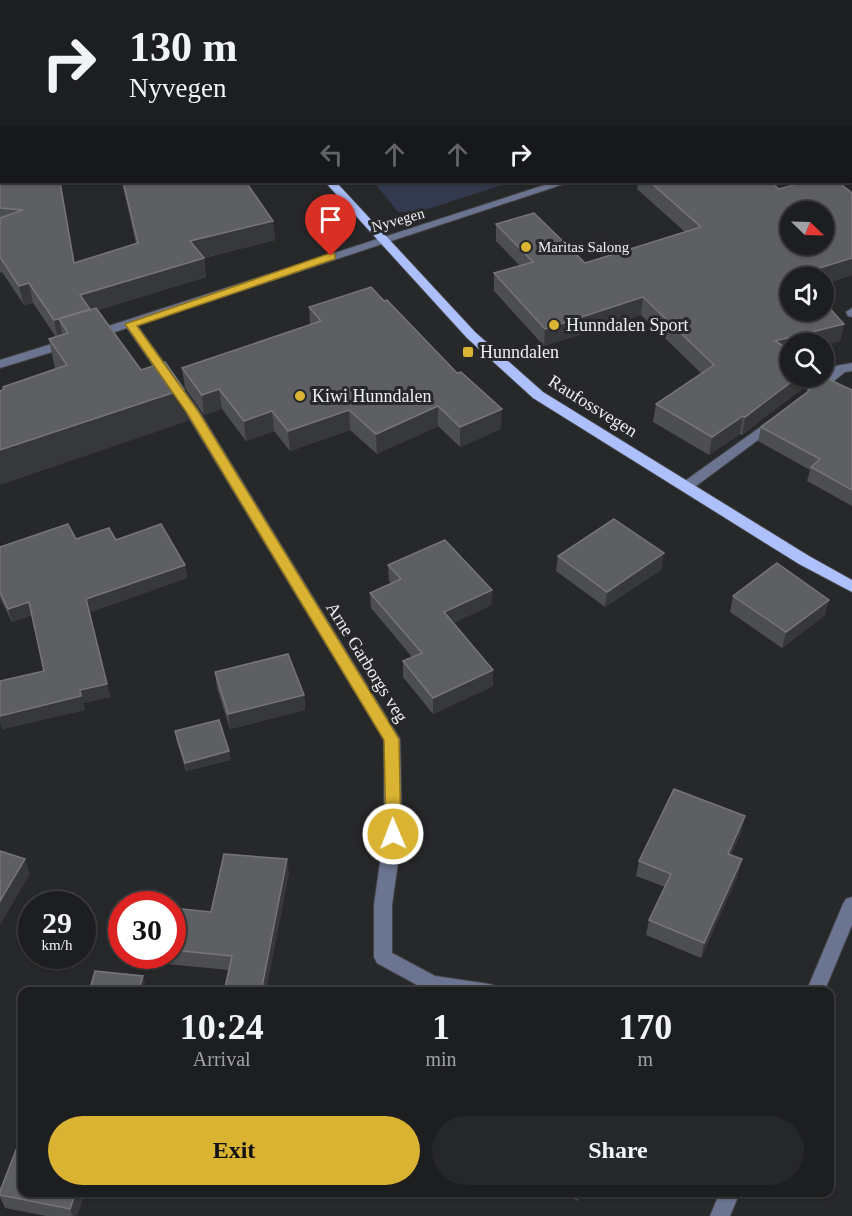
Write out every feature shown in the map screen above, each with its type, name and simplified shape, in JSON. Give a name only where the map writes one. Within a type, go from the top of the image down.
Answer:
[{"type":"main road","name":"Raufossvegen","points":[[331,183],[471,335],[538,395],[804,560],[852,587]]},
{"type":"street","name":"Nyvegen","points":[[0,364],[130,324],[561,183]]},
{"type":"street","name":"Arne Garborgs veg","points":[[130,324],[192,411],[392,739],[393,834],[383,905],[383,957],[432,984],[453,987]]},
{"type":"street","points":[[805,398],[842,369],[852,368]]},
{"type":"street","points":[[687,486],[786,412]]},
{"type":"street","points":[[817,987],[852,904]]},
{"type":"street","points":[[720,1216],[728,1197]]},
{"type":"shaded area","points":[[375,183],[508,183],[419,212],[398,212]]},
{"type":"building","points":[[0,183],[60,183],[74,263],[138,243],[123,183],[247,183],[273,221],[190,241],[204,258],[80,295],[90,309],[54,320],[29,283],[19,286],[0,257],[0,218],[23,210],[0,208]]},
{"type":"building","points":[[651,183],[772,183],[779,189],[800,183],[839,183],[852,193],[852,258],[823,267],[780,267],[780,321],[834,321],[834,313],[844,324],[807,333],[780,333],[780,340],[775,341],[780,344],[780,387],[785,387],[745,417],[743,416],[712,437],[656,404],[714,365],[643,297],[545,329],[494,273],[533,262],[496,224],[534,213],[585,263],[701,227]]},
{"type":"building","points":[[371,287],[384,301],[387,300],[457,373],[461,372],[502,409],[460,427],[438,406],[376,434],[349,410],[288,431],[272,411],[244,421],[219,389],[202,395],[182,368],[321,321],[309,307]]},
{"type":"building","points":[[96,308],[141,370],[165,362],[184,389],[0,450],[0,391],[4,389],[3,387],[67,365],[49,339],[68,333],[59,319]]},
{"type":"building","points":[[834,382],[852,390],[852,490],[811,467],[820,459],[761,427],[814,387],[834,387]]},
{"type":"building","points":[[614,519],[664,553],[607,592],[558,556]]},
{"type":"building","points":[[68,524],[76,539],[109,528],[116,540],[161,524],[185,565],[86,599],[107,684],[80,690],[81,696],[0,716],[0,681],[44,671],[29,602],[8,609],[0,592],[0,547]]},
{"type":"building","points":[[445,540],[492,590],[444,612],[493,670],[433,698],[403,661],[422,653],[370,593],[401,579],[388,565]]},
{"type":"building","points":[[777,563],[829,600],[786,632],[733,596]]},
{"type":"building","points":[[288,654],[304,695],[228,714],[215,672]]},
{"type":"building","points":[[219,720],[229,751],[185,763],[175,731]]},
{"type":"building","points":[[674,789],[745,816],[728,854],[742,859],[704,943],[649,920],[671,874],[639,861]]},
{"type":"building","points":[[0,851],[25,859],[0,901]]},
{"type":"building","points":[[224,854],[287,859],[262,987],[225,987],[232,956],[186,951],[186,909],[211,912]]},
{"type":"building","points":[[95,971],[143,976],[140,987],[90,987]]},
{"type":"building","points":[[18,1145],[18,1197],[74,1197],[70,1209],[0,1195]]},
{"type":"place","name":"Maritas Salong","points":[[526,247]]},
{"type":"place","name":"Hunndalen Sport","points":[[554,325]]},
{"type":"place","name":"Hunndalen","points":[[468,352]]},
{"type":"place","name":"Kiwi Hunndalen","points":[[300,396]]},
{"type":"route","points":[[331,256],[130,324],[192,411],[392,739],[393,834]]}]
